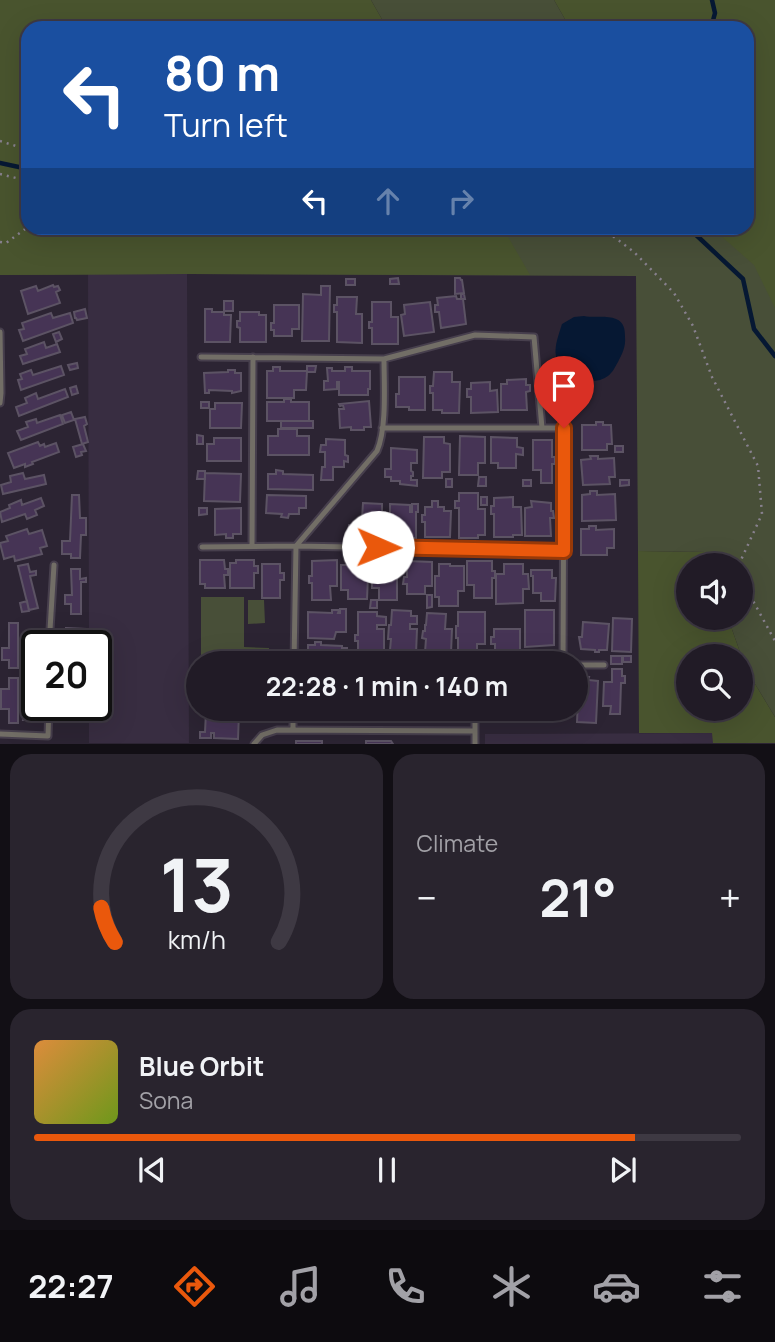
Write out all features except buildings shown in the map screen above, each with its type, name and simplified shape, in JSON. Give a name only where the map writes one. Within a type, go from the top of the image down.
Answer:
[{"type":"lane","points":[[0,332],[0,403]]},
{"type":"lane","points":[[201,357],[384,359],[475,335],[534,337],[542,428]]},
{"type":"lane","points":[[252,546],[253,357]]},
{"type":"lane","points":[[294,651],[296,546],[381,443],[384,359]]},
{"type":"lane","points":[[382,428],[564,428],[563,651]]},
{"type":"lane","points":[[202,547],[564,551]]},
{"type":"lane","points":[[50,630],[54,565]]},
{"type":"lane","points":[[588,665],[604,665]]},
{"type":"lane","points":[[0,734],[48,736],[48,721]]},
{"type":"lane","points":[[293,721],[293,730]]},
{"type":"lane","points":[[475,721],[475,744]]},
{"type":"lane","points":[[254,744],[257,738],[268,732],[293,730],[475,731]]},
{"type":"path","points":[[0,141],[21,146]]},
{"type":"path","points":[[0,174],[21,179]]},
{"type":"path","points":[[0,242],[6,243],[21,232]]},
{"type":"path","points":[[612,235],[634,252],[674,293],[693,326],[712,377],[758,466],[762,514],[743,553]]},
{"type":"path","points":[[753,600],[775,641]]},
{"type":"shaded area","points":[[88,274],[187,274],[189,651],[186,651],[186,721],[189,721],[189,743],[89,743],[89,721],[112,721],[112,630],[89,630]]},
{"type":"shaded area","points":[[713,733],[713,743],[485,744],[485,734]]},
{"type":"green space","points":[[0,0],[21,21],[21,235],[754,235],[754,222],[775,205],[775,717],[753,681],[753,644],[737,644],[732,630],[753,630],[753,553],[638,551],[636,276],[0,275]]},
{"type":"green space","points":[[0,0],[371,0],[383,21],[21,21],[21,235],[507,235],[530,275],[187,274],[0,275]]},
{"type":"green space","points":[[371,0],[554,0],[566,21],[383,21]]},
{"type":"green space","points":[[554,0],[775,0],[775,308],[754,265],[720,235],[754,235],[754,21],[566,21]]},
{"type":"green space","points":[[638,551],[705,552],[676,553],[676,630],[732,630],[737,644],[676,644],[676,721],[753,721],[753,681],[775,717],[775,743],[713,743],[712,733],[639,733]]},
{"type":"green space","points":[[201,597],[244,597],[244,647],[269,648],[269,651],[201,651]]},
{"type":"green space","points":[[248,600],[264,600],[265,623],[248,624]]},
{"type":"water","points":[[574,317],[619,320],[624,329],[625,344],[611,373],[593,381],[569,375],[558,364],[556,356],[556,344],[562,324]]},
{"type":"waterway","points":[[712,0],[715,13],[713,21]]},
{"type":"waterway","points":[[0,163],[21,168]]},
{"type":"waterway","points":[[696,235],[743,279],[754,329],[775,356]]},
{"type":"route","points":[[378,547],[564,551],[564,428]]}]
